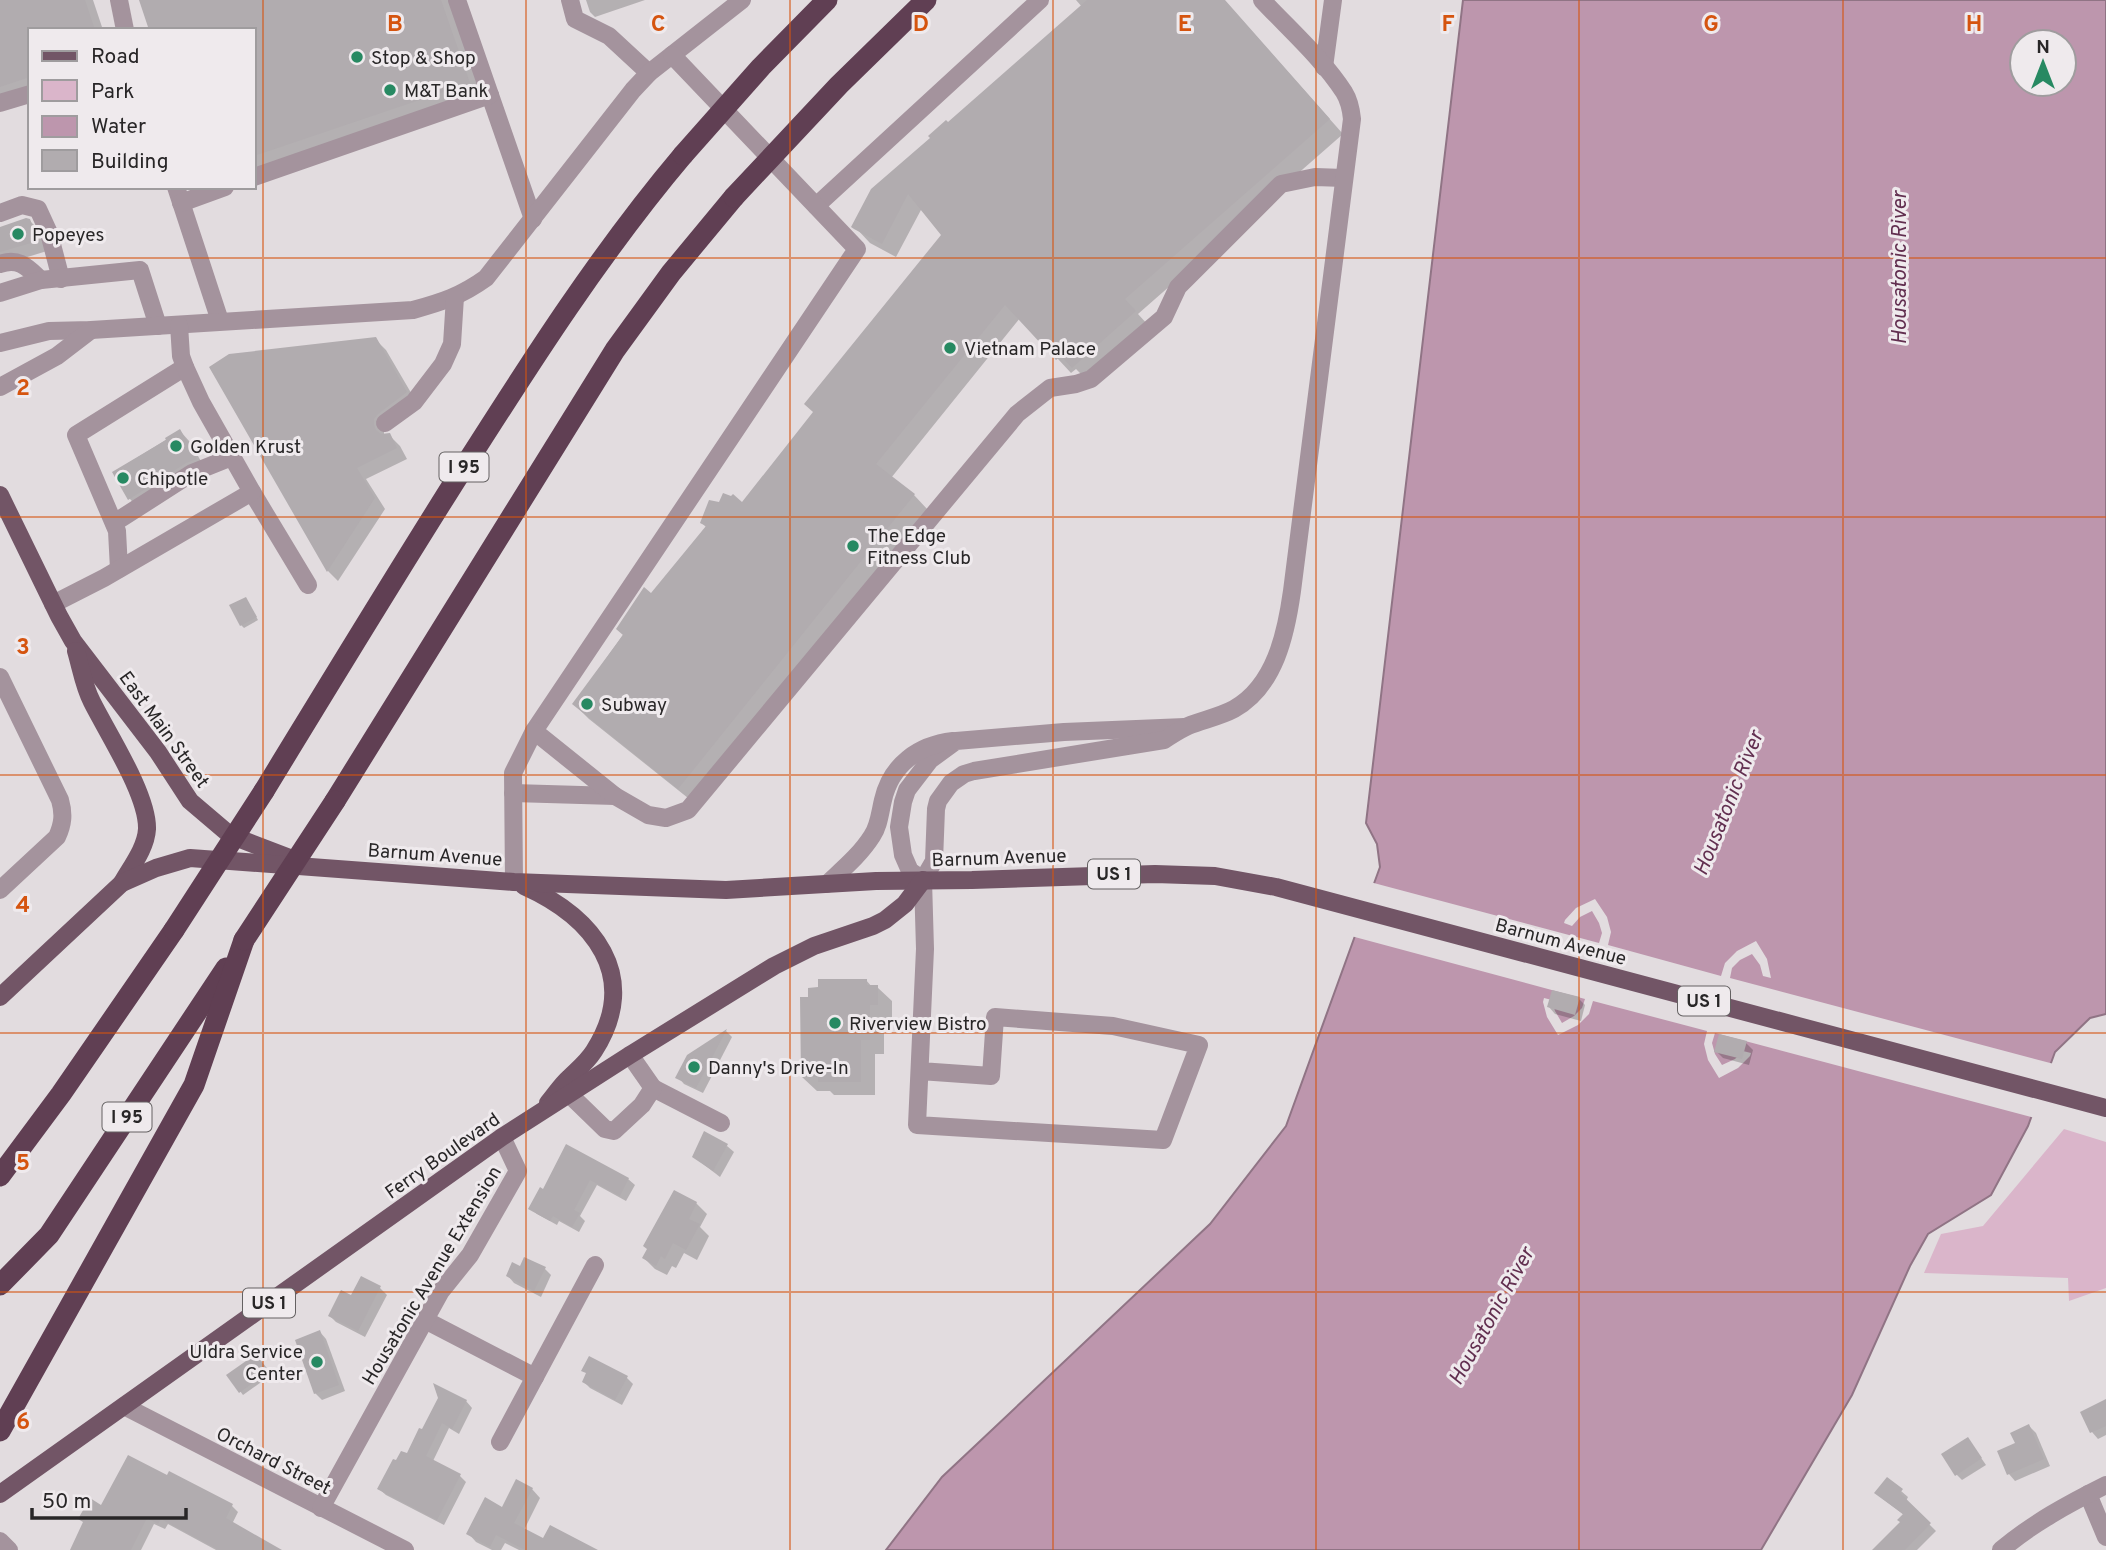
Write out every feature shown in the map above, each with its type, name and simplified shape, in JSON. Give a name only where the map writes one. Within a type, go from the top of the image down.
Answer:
[{"type":"highway","name":"I 95","points":[[0,1176],[61,1094],[174,930],[264,792],[533,359],[601,260],[683,155],[755,73],[827,0]]},
{"type":"highway","name":"I 95","points":[[0,1284],[49,1234],[335,801],[615,351],[671,273],[734,197],[829,95],[926,0]]},
{"type":"highway","points":[[0,1431],[194,1085],[244,940]]},
{"type":"highway","points":[[0,1151],[61,1094]]},
{"type":"main road","name":"East Main Street","points":[[0,495],[73,641],[158,752],[190,801],[230,835],[308,866]]},
{"type":"main road","name":"East Main Street","points":[[73,641],[90,700],[114,742],[145,812],[147,832],[122,883]]},
{"type":"main road","name":"Barnum Avenue","points":[[0,997],[122,883],[156,868],[190,858],[514,881],[726,890],[923,880],[1188,874],[1245,880],[1303,894],[2106,1107]]},
{"type":"main road","name":"Ferry Boulevard","points":[[0,1494],[502,1137],[774,966],[824,942],[885,920],[905,904],[923,880]]},
{"type":"main road","points":[[514,881],[557,903],[582,923],[603,950],[612,981],[610,1016],[601,1039],[585,1064],[568,1079],[539,1114]]},
{"type":"street","points":[[119,0],[125,28]]},
{"type":"street","points":[[457,0],[533,219]]},
{"type":"street","points":[[570,0],[575,19],[609,36],[649,73]]},
{"type":"street","points":[[816,206],[1040,0]]},
{"type":"street","points":[[920,1071],[991,1076],[995,1017],[1113,1026],[1199,1045],[1163,1140],[917,1125],[925,949],[923,880],[934,861],[936,808],[950,783],[974,771],[1164,740],[1186,727],[1231,710],[1252,696],[1275,660],[1282,642],[1292,591],[1352,118],[1344,92],[1262,0]]},
{"type":"street","points":[[1324,67],[1333,0]]},
{"type":"street","points":[[0,343],[49,331],[413,310],[455,297],[486,278],[649,73],[738,2]]},
{"type":"street","points":[[514,881],[513,773],[534,731],[857,249],[672,55]]},
{"type":"street","points":[[0,103],[28,95]]},
{"type":"street","points":[[256,176],[490,95]]},
{"type":"street","points":[[534,731],[615,796],[648,815],[666,818],[688,810],[1017,414],[1050,388],[1091,379],[1164,317],[1178,287],[1281,184],[1314,177],[1344,177]]},
{"type":"street","points":[[213,189],[178,195],[220,321]]},
{"type":"street","points":[[0,213],[22,205],[38,209],[49,233],[61,279]]},
{"type":"street","points":[[0,264],[7,261],[21,262],[41,280]]},
{"type":"street","points":[[0,293],[41,280],[140,270],[158,326]]},
{"type":"street","points":[[385,423],[414,402],[443,364],[452,344],[455,297]]},
{"type":"street","points":[[179,324],[181,356],[201,402],[308,585]]},
{"type":"street","points":[[0,387],[57,356],[91,330]]},
{"type":"street","points":[[119,569],[117,531],[76,435],[185,367]]},
{"type":"street","points":[[114,523],[192,473],[232,457]]},
{"type":"street","points":[[53,604],[252,492]]},
{"type":"street","points":[[0,677],[60,800],[63,813],[62,826],[57,837],[0,890]]},
{"type":"street","points":[[827,884],[854,859],[873,835],[886,788],[902,764],[919,750],[942,742],[1064,732],[1186,727]]},
{"type":"street","points":[[923,880],[909,871],[903,855],[899,827],[903,802],[912,784],[930,760],[956,741]]},
{"type":"street","points":[[513,793],[615,796]]},
{"type":"street","points":[[630,1055],[653,1087],[722,1123]]},
{"type":"street","points":[[570,1095],[605,1129],[614,1131],[642,1105],[653,1087]]},
{"type":"street","name":"Housatonic Avenue Extension","points":[[321,1508],[441,1292],[470,1255],[519,1171],[502,1137]]},
{"type":"street","points":[[500,1442],[595,1265]]},
{"type":"street","points":[[425,1321],[535,1377]]},
{"type":"street","name":"Orchard Street","points":[[124,1406],[405,1550]]},
{"type":"street","points":[[2001,1550],[2053,1512],[2106,1485]]},
{"type":"street","points":[[2088,1494],[2106,1537]]},
{"type":"street","points":[[0,1541],[9,1550]]},
{"type":"green space","points":[[2064,1129],[2106,1142],[2106,1288],[2069,1301],[2068,1278],[1924,1273],[1941,1234],[1983,1226]]},
{"type":"water","name":"Housatonic River","points":[[1463,0],[2106,0],[2106,1014],[2090,1018],[2055,1052],[2028,1126],[1991,1195],[1928,1234],[1910,1266],[1852,1395],[1761,1550],[886,1550],[942,1477],[1210,1224],[1286,1126],[1380,867],[1377,844],[1366,823]]},
{"type":"pier","points":[[1370,882],[1599,943],[1602,933],[1592,911],[1580,917],[1572,926],[1564,923],[1576,908],[1595,899],[1607,917],[1611,932],[1608,945],[1721,976],[1725,963],[1737,951],[1756,941],[1767,959],[1771,978],[1763,976],[1760,965],[1752,954],[1732,968],[1730,978],[2054,1064],[2035,1118],[1715,1033],[1712,1043],[1722,1065],[1735,1059],[1743,1051],[1751,1053],[1738,1068],[1719,1078],[1708,1060],[1704,1044],[1707,1031],[1593,1001],[1589,1014],[1578,1025],[1558,1035],[1547,1017],[1544,998],[1552,1000],[1562,1023],[1582,1008],[1585,999],[1351,936]]},
{"type":"building","points":[[0,0],[85,0],[94,28],[28,28],[28,78],[0,87]]},
{"type":"building","name":"Stop & Shop","points":[[139,0],[441,0],[470,83],[256,155],[256,28],[148,28]]},
{"type":"building","points":[[1087,0],[1225,0],[1330,119],[1125,299],[1136,311],[1072,368],[1061,356],[1056,360],[1005,305],[876,464],[915,494],[678,789],[572,704],[623,635],[616,629],[644,587],[651,593],[706,526],[700,523],[709,500],[719,502],[723,493],[731,496],[733,494],[742,502],[813,412],[804,404],[941,235],[908,194],[882,244],[854,229],[851,227],[871,189],[930,138],[928,136],[946,120],[948,122]]},
{"type":"building","name":"Popeyes","points":[[30,219],[38,241],[0,252],[0,227]]},
{"type":"building","points":[[376,337],[407,392],[374,419],[376,430],[381,434],[390,433],[397,448],[357,468],[375,498],[327,572],[209,367],[229,354]]},
{"type":"building","points":[[180,429],[197,459],[186,463],[128,500],[112,472]]},
{"type":"building","points":[[246,597],[257,617],[240,626],[229,605]]},
{"type":"building","name":"Riverview Bistro","points":[[818,979],[867,979],[867,985],[878,985],[878,1005],[870,1005],[870,1040],[861,1040],[861,1082],[818,1082],[818,1077],[801,1077],[800,997],[808,997],[808,988],[818,987]]},
{"type":"building","points":[[1552,990],[1580,997],[1575,1015],[1547,1007]]},
{"type":"building","name":"Danny's Drive-In","points":[[727,1029],[696,1088],[675,1078],[687,1055]]},
{"type":"building","points":[[1719,1034],[1747,1041],[1742,1059],[1714,1052]]},
{"type":"building","points":[[704,1131],[728,1144],[713,1171],[692,1157]]},
{"type":"building","points":[[566,1144],[629,1178],[620,1196],[590,1180],[574,1210],[580,1213],[572,1227],[553,1216],[550,1221],[528,1209],[540,1187],[543,1189]]},
{"type":"building","points":[[674,1190],[697,1202],[689,1219],[700,1224],[686,1250],[673,1243],[665,1259],[661,1256],[656,1266],[642,1258],[647,1249],[643,1246]]},
{"type":"building","points":[[524,1257],[546,1267],[534,1291],[506,1276],[512,1262],[520,1266]]},
{"type":"building","points":[[361,1276],[381,1286],[358,1331],[328,1316],[341,1290],[351,1295]]},
{"type":"building","name":"Uldra Service Center","points":[[320,1330],[339,1385],[314,1394],[295,1340]]},
{"type":"building","points":[[256,1354],[269,1371],[239,1393],[226,1375]]},
{"type":"building","points":[[589,1356],[628,1376],[615,1400],[582,1382],[586,1373],[581,1371]]},
{"type":"building","points":[[433,1383],[467,1400],[452,1429],[442,1423],[426,1456],[461,1474],[437,1520],[377,1489],[393,1459],[396,1460],[401,1451],[407,1453],[419,1428],[422,1429],[438,1398]]},
{"type":"building","points":[[2106,1399],[2106,1426],[2090,1433],[2080,1412]]},
{"type":"building","points":[[2029,1424],[2044,1459],[2007,1475],[1997,1451],[2015,1443],[2010,1433]]},
{"type":"building","points":[[1968,1437],[1982,1458],[1955,1476],[1941,1454]]},
{"type":"building","points":[[128,1455],[167,1475],[169,1471],[233,1504],[226,1518],[282,1550],[219,1550],[161,1519],[158,1524],[147,1518],[131,1550],[70,1550],[83,1522],[78,1519],[90,1498],[101,1505]]},
{"type":"building","points":[[1887,1477],[1903,1489],[1900,1493],[1931,1523],[1905,1550],[1872,1550],[1900,1522],[1897,1520],[1903,1514],[1874,1493]]},
{"type":"building","points":[[516,1479],[533,1488],[514,1523],[543,1538],[550,1525],[598,1550],[525,1550],[496,1535],[490,1547],[466,1534],[485,1497],[502,1507]]},
{"type":"place","name":"Stop & Shop","points":[[357,57]]},
{"type":"place","name":"M&T Bank","points":[[390,90]]},
{"type":"place","name":"Popeyes","points":[[18,234]]},
{"type":"place","name":"Vietnam Palace","points":[[950,348]]},
{"type":"place","name":"Golden Krust","points":[[176,446]]},
{"type":"place","name":"Chipotle","points":[[123,478]]},
{"type":"place","name":"The Edge Fitness Club","points":[[853,546]]},
{"type":"place","name":"Subway","points":[[587,704]]},
{"type":"place","name":"Riverview Bistro","points":[[835,1023]]},
{"type":"place","name":"Danny's Drive-In","points":[[694,1067]]},
{"type":"place","name":"Uldra Service Center","points":[[317,1362]]}]
